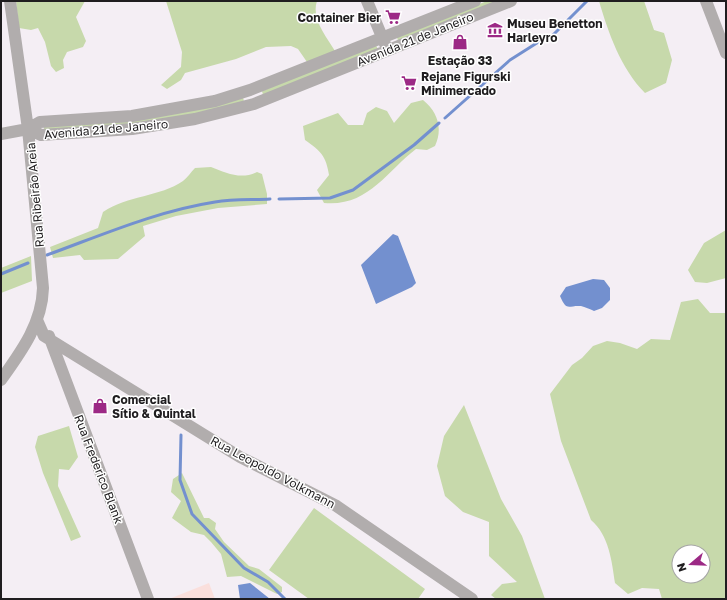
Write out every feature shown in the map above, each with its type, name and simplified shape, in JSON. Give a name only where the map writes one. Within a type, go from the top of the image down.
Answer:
[{"type":"street","name":"Rua Ribeirão Areia","points":[[1,380],[24,348],[39,316],[43,288],[28,129],[10,1]]},
{"type":"street","points":[[367,1],[387,51]]},
{"type":"street","name":"Avenida 21 de Janeiro","points":[[28,129],[40,122],[132,116],[173,110],[215,101],[250,90],[475,1]]},
{"type":"street","name":"Avenida 21 de Janeiro","points":[[28,129],[41,135],[132,129],[195,119],[254,104],[511,1]]},
{"type":"street","points":[[706,1],[726,53]]},
{"type":"street","points":[[250,90],[254,104]]},
{"type":"street","points":[[1,134],[28,129]]},
{"type":"street","points":[[39,316],[50,338]]},
{"type":"street","name":"Rua Frederico Blank","points":[[50,338],[148,599]]},
{"type":"street","name":"Rua Leopoldo Volkmann","points":[[50,338],[240,457],[335,505],[472,599]]},
{"type":"shaded area","points":[[209,583],[215,599],[169,599]]},
{"type":"green space","points":[[16,1],[85,1],[76,17],[86,41],[83,47],[67,52],[63,60],[64,68],[56,72],[51,66],[45,42],[38,28],[31,30],[19,28]]},
{"type":"green space","points":[[166,1],[317,1],[316,14],[320,27],[335,51],[307,62],[298,49],[291,46],[266,47],[236,59],[185,73],[181,80],[167,89],[161,85],[181,67],[182,52]]},
{"type":"green space","points":[[487,1],[500,1],[398,41],[397,37]]},
{"type":"green space","points":[[599,1],[644,1],[654,30],[664,33],[672,60],[666,83],[645,93],[629,73],[616,50]]},
{"type":"green space","points":[[376,45],[378,50],[263,95],[262,91]]},
{"type":"green space","points":[[243,97],[244,102],[218,110],[134,125],[44,130],[44,126],[145,118],[219,104]]},
{"type":"green space","points":[[423,100],[432,110],[438,121],[439,133],[435,146],[427,150],[416,149],[365,194],[339,203],[324,203],[317,190],[329,175],[328,168],[322,154],[305,140],[303,126],[338,113],[348,125],[363,125],[367,113],[376,107],[387,111],[394,123],[411,103]]},
{"type":"green space","points":[[211,167],[239,176],[257,172],[262,174],[267,194],[267,204],[218,208],[176,216],[143,226],[145,236],[118,259],[84,260],[80,255],[53,258],[50,247],[98,228],[103,212],[113,206],[174,186],[184,180],[195,168]]},
{"type":"green space","points":[[726,230],[726,278],[707,283],[695,282],[688,270],[704,243]]},
{"type":"green space","points":[[31,256],[32,281],[1,293],[1,268]]},
{"type":"green space","points":[[698,299],[710,313],[726,313],[726,599],[662,599],[659,589],[642,588],[628,594],[615,583],[609,549],[602,533],[591,520],[561,441],[550,394],[572,365],[582,358],[593,346],[607,341],[620,343],[637,349],[651,339],[670,340],[681,302]]},
{"type":"green space","points":[[464,405],[501,499],[522,536],[545,599],[496,599],[491,595],[502,584],[517,582],[489,556],[489,522],[463,512],[445,496],[437,466],[444,436]]},
{"type":"green space","points":[[69,426],[78,457],[69,470],[59,469],[58,486],[81,537],[71,541],[43,473],[35,447],[38,436]]},
{"type":"green space","points":[[182,473],[204,518],[209,518],[216,523],[215,529],[224,542],[249,566],[259,569],[282,587],[282,592],[277,594],[241,576],[227,577],[221,554],[211,542],[204,535],[191,532],[172,518],[181,501],[171,492],[173,479]]},
{"type":"green space","points":[[314,508],[425,589],[418,599],[309,599],[269,570]]},
{"type":"water","points":[[393,234],[398,236],[416,283],[412,287],[376,304],[361,265]]},
{"type":"water","points":[[593,279],[604,280],[610,288],[610,300],[602,308],[594,311],[581,306],[568,307],[564,304],[560,296],[566,287]]},
{"type":"water","points":[[250,583],[270,599],[240,599],[238,585]]},
{"type":"waterway","points":[[445,118],[510,60],[540,41],[550,38],[587,1]]},
{"type":"waterway","points":[[279,199],[330,198],[353,190],[414,145],[439,123]]},
{"type":"waterway","points":[[47,255],[130,224],[172,211],[222,201],[270,199]]},
{"type":"waterway","points":[[1,274],[28,263]]},
{"type":"waterway","points":[[181,435],[180,480],[192,514],[244,568],[268,582],[285,599]]},
{"type":"place","name":"Container Bier","points":[[393,17]]},
{"type":"place","name":"Museu Benetton Harleyro","points":[[495,30]]},
{"type":"place","name":"Estação 33","points":[[460,42]]},
{"type":"place","name":"Rejane Figurski Minimercado","points":[[409,83]]},
{"type":"place","name":"Comercial Sítio & Quintal","points":[[100,406]]}]
